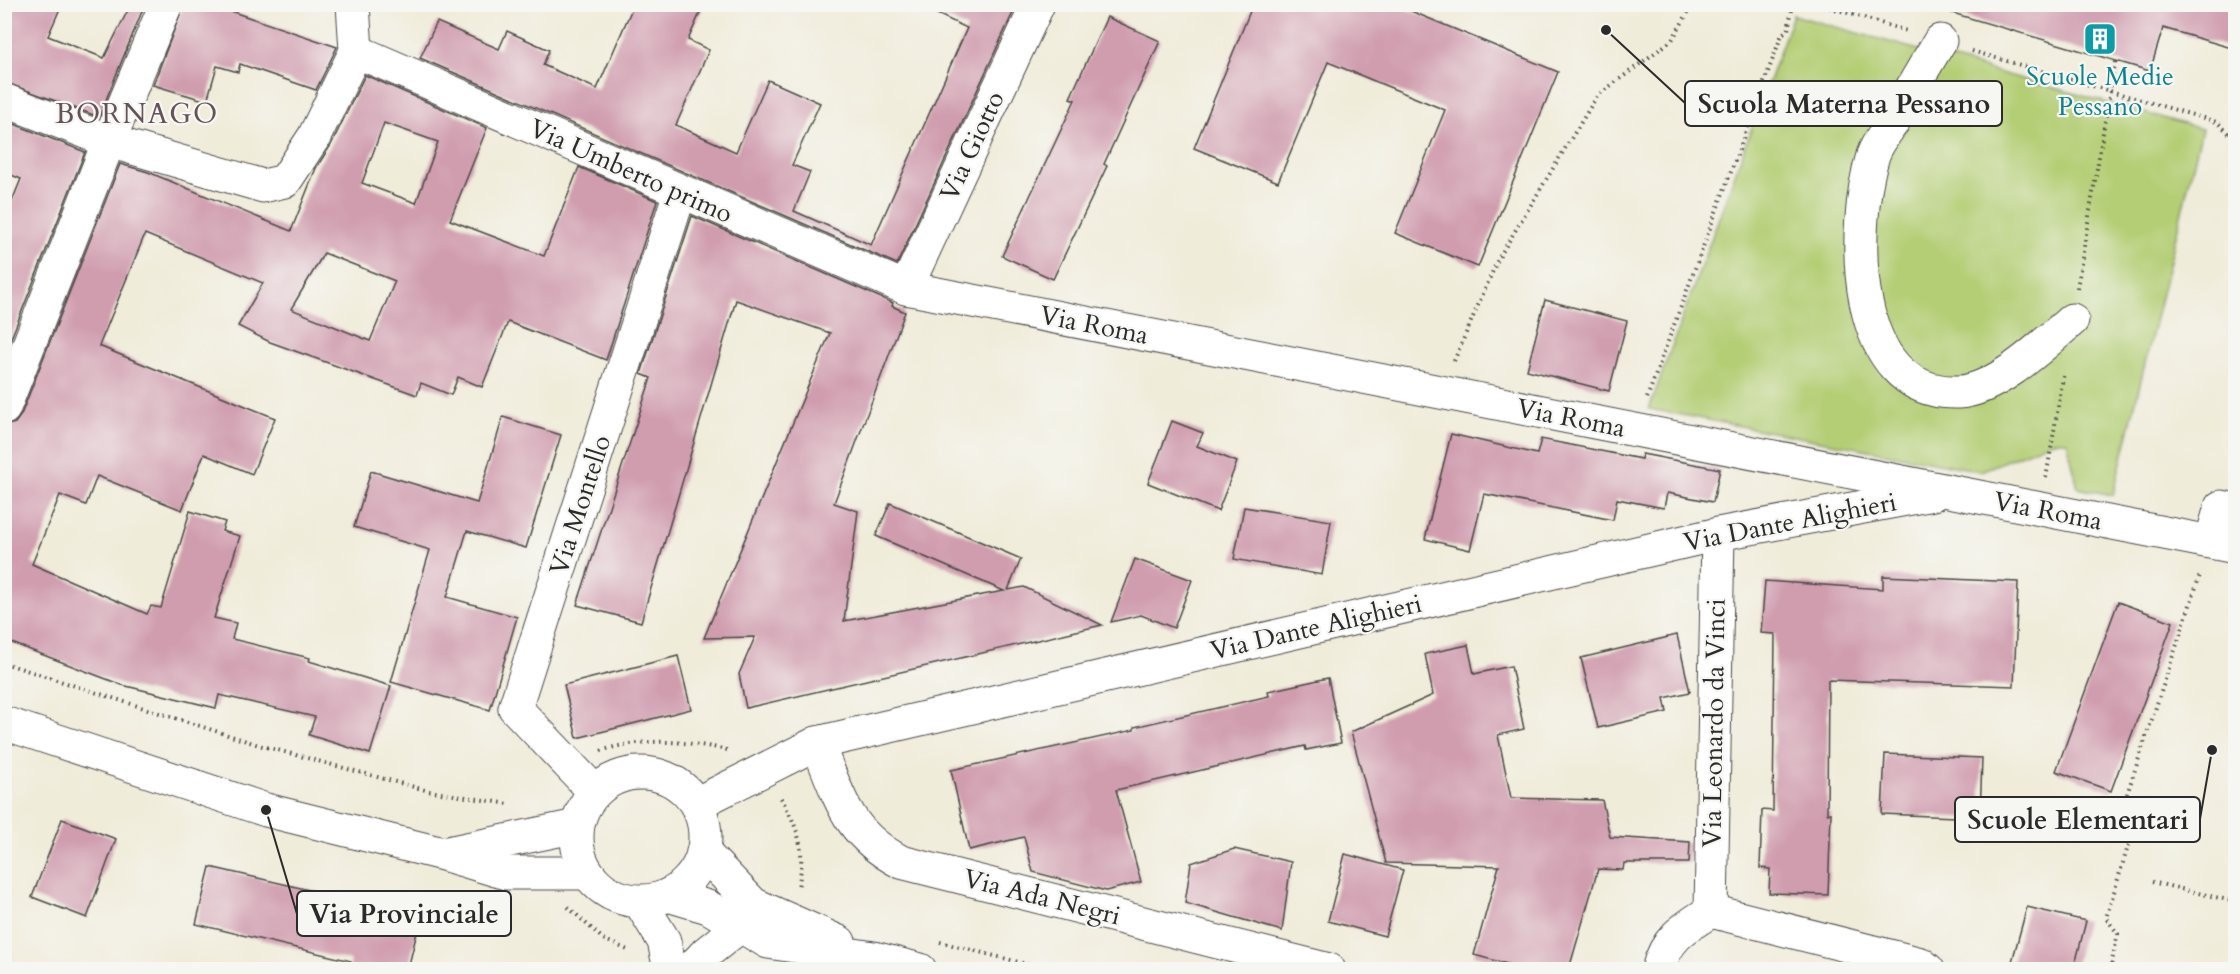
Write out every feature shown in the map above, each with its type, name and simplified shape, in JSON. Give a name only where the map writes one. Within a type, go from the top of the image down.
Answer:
[{"type":"street","points":[[4,408],[109,141],[166,4]]},
{"type":"street","points":[[4,100],[109,141],[263,186],[277,184],[290,175],[309,147],[356,51],[353,4]]},
{"type":"street","name":"Via Giotto","points":[[906,288],[1038,4]]},
{"type":"street","points":[[1940,41],[1874,153],[1862,202],[1861,254],[1866,306],[1879,344],[1902,376],[1930,389],[1960,392],[2010,372],[2072,320]]},
{"type":"street","name":"Via Umberto primo","points":[[356,51],[906,288]]},
{"type":"street","name":"Via Montello","points":[[595,792],[516,708],[680,192]]},
{"type":"street","name":"Via Roma","points":[[906,288],[1948,491],[2229,543]]},
{"type":"street","name":"Via Dante Alighieri","points":[[696,804],[817,743],[1718,534],[1948,491]]},
{"type":"street","points":[[2229,543],[2222,507],[2235,510]]},
{"type":"street","name":"Via Leonardo da Vinci","points":[[1710,911],[1718,534]]},
{"type":"street","points":[[4,723],[266,810],[443,854],[506,873],[586,873]]},
{"type":"street","name":"Via Ada Negri","points":[[817,743],[846,813],[859,832],[877,850],[901,862],[1288,964],[1329,969]]},
{"type":"street","points":[[654,898],[692,877],[703,852],[704,824],[696,804],[675,782],[647,773],[624,774],[609,781],[595,792],[582,810],[577,826],[576,844],[586,873],[611,895],[654,898],[708,908],[768,942],[874,958],[920,969]]},
{"type":"street","points":[[443,854],[577,826]]},
{"type":"street","points":[[703,852],[753,904],[874,958]]},
{"type":"street","points":[[654,898],[670,969]]},
{"type":"street","points":[[1658,969],[1663,950],[1688,925],[1710,911],[1921,964],[1928,969]]},
{"type":"street","points":[[690,969],[740,926]]},
{"type":"path","points":[[1449,372],[1498,259],[1596,96],[1672,40],[1693,4]]},
{"type":"path","points":[[1636,430],[1782,33],[1788,30],[1793,4]]},
{"type":"path","points":[[2109,92],[2217,122],[2235,140]]},
{"type":"path","points":[[2110,969],[2118,934],[2106,918],[2138,814],[2122,809],[2229,543]]},
{"type":"path","points":[[4,663],[270,748],[429,791],[520,805]]},
{"type":"path","points":[[764,770],[798,828],[800,839],[799,884],[789,920]]},
{"type":"path","points":[[2152,882],[2235,902]]},
{"type":"green space","points":[[1793,15],[2202,129],[2113,495],[2078,488],[2067,441],[2053,441],[1981,471],[1649,409]]},
{"type":"building","points":[[4,4],[62,4],[48,36],[104,58],[131,4],[145,4],[99,117],[4,82]]},
{"type":"building","points":[[184,4],[235,4],[233,12],[337,47],[316,90],[240,64],[238,72],[217,66],[207,101],[153,85]]},
{"type":"building","points":[[634,4],[704,4],[688,40],[709,50],[676,125],[736,152],[768,80],[820,103],[792,165],[810,172],[794,211],[871,245],[967,28],[916,4],[1017,4],[897,264],[420,58],[437,22],[499,49],[507,31],[549,50],[543,65],[597,89]]},
{"type":"building","points":[[1253,4],[1394,4],[1558,72],[1478,267],[1395,233],[1445,110],[1328,62],[1278,182],[1194,148]]},
{"type":"building","name":"Scuole Medie Pessano","points":[[1950,4],[2235,4],[2235,49],[2163,28],[2150,71],[1949,12]]},
{"type":"building","points":[[1107,17],[1160,41],[1104,164],[1107,166],[1053,279],[1002,256],[1075,100],[1070,98]]},
{"type":"building","points":[[365,75],[487,128],[450,220],[544,256],[579,167],[657,201],[606,360],[508,322],[482,387],[458,377],[451,395],[421,383],[417,395],[270,342],[238,326],[263,283],[145,234],[99,346],[275,418],[252,474],[204,454],[182,510],[97,476],[86,505],[60,495],[32,564],[147,614],[151,606],[161,608],[190,511],[225,522],[222,531],[240,536],[214,618],[236,623],[232,639],[310,658],[309,661],[391,686],[370,754],[309,735],[315,717],[219,695],[216,708],[122,685],[4,640],[4,426],[15,423],[21,415],[120,164],[148,172],[291,231],[316,168],[331,145]],"holes":[[[384,123],[438,142],[416,203],[362,183]],[[324,253],[395,281],[370,341],[291,309]]]},
{"type":"building","points":[[4,120],[85,152],[4,356],[4,221],[21,179],[4,172]]},
{"type":"building","points":[[692,216],[893,303],[892,306],[905,312],[834,503],[858,511],[844,621],[1004,591],[876,536],[890,503],[1021,559],[1008,590],[1024,587],[1102,625],[746,708],[739,674],[755,637],[704,638],[830,333],[736,300],[641,622],[577,605],[651,378],[641,374]]},
{"type":"building","points":[[1545,300],[1627,321],[1609,391],[1527,370]]},
{"type":"building","points":[[503,417],[561,435],[526,548],[467,531],[447,597],[517,617],[490,710],[391,682],[430,550],[354,527],[371,471],[477,503]]},
{"type":"building","points":[[1172,421],[1203,433],[1197,446],[1237,462],[1218,511],[1148,483]]},
{"type":"building","points":[[1451,434],[1537,454],[1541,439],[1641,459],[1642,454],[1720,469],[1713,502],[1667,493],[1664,508],[1617,499],[1613,520],[1484,494],[1470,550],[1425,539]]},
{"type":"building","points":[[1244,507],[1331,521],[1322,575],[1234,559]]},
{"type":"building","points":[[1135,559],[1192,580],[1174,628],[1141,615],[1111,622]]},
{"type":"building","points":[[1883,576],[2018,582],[2014,686],[1828,680],[1827,813],[1831,813],[1828,895],[1769,893],[1770,869],[1760,868],[1762,810],[1773,811],[1775,634],[1761,633],[1765,581],[1883,589]]},
{"type":"building","points":[[2118,602],[2173,622],[2111,791],[2056,771]]},
{"type":"building","points":[[1677,635],[1690,692],[1664,698],[1667,712],[1598,728],[1581,658]]},
{"type":"building","points":[[1468,645],[1474,674],[1511,666],[1524,729],[1498,735],[1511,798],[1602,800],[1610,837],[1690,842],[1689,863],[1624,863],[1623,870],[1598,869],[1569,969],[1526,969],[1474,955],[1499,866],[1386,863],[1351,732],[1433,695],[1425,654]]},
{"type":"building","points":[[678,656],[691,709],[577,738],[564,685]]},
{"type":"building","points":[[1328,678],[1341,743],[1306,750],[1305,746],[1116,790],[1141,882],[1106,891],[1033,872],[1024,837],[969,850],[951,770],[1134,730],[1134,727],[1269,696],[1268,691]]},
{"type":"building","points":[[1885,754],[1982,758],[1980,818],[1882,814]]},
{"type":"building","points":[[62,819],[116,839],[87,918],[32,897]]},
{"type":"building","points":[[1234,849],[1291,862],[1282,931],[1185,903],[1191,863]]},
{"type":"building","points":[[1345,854],[1403,870],[1385,936],[1328,921]]},
{"type":"building","points":[[210,867],[421,916],[408,969],[349,969],[351,961],[196,924]]},
{"type":"building","points":[[2027,907],[2086,921],[2074,969],[2010,969]]},
{"type":"place","name":"Scuola Materna Pessano","points":[[1606,30]]},
{"type":"place","name":"Scuole Medie Pessano","points":[[2100,39]]},
{"type":"place","name":"Scuole Elementari","points":[[2212,750]]},
{"type":"place","name":"Via Provinciale","points":[[266,810]]},
{"type":"district","name":"BORNAGO","points":[[137,114]]}]
